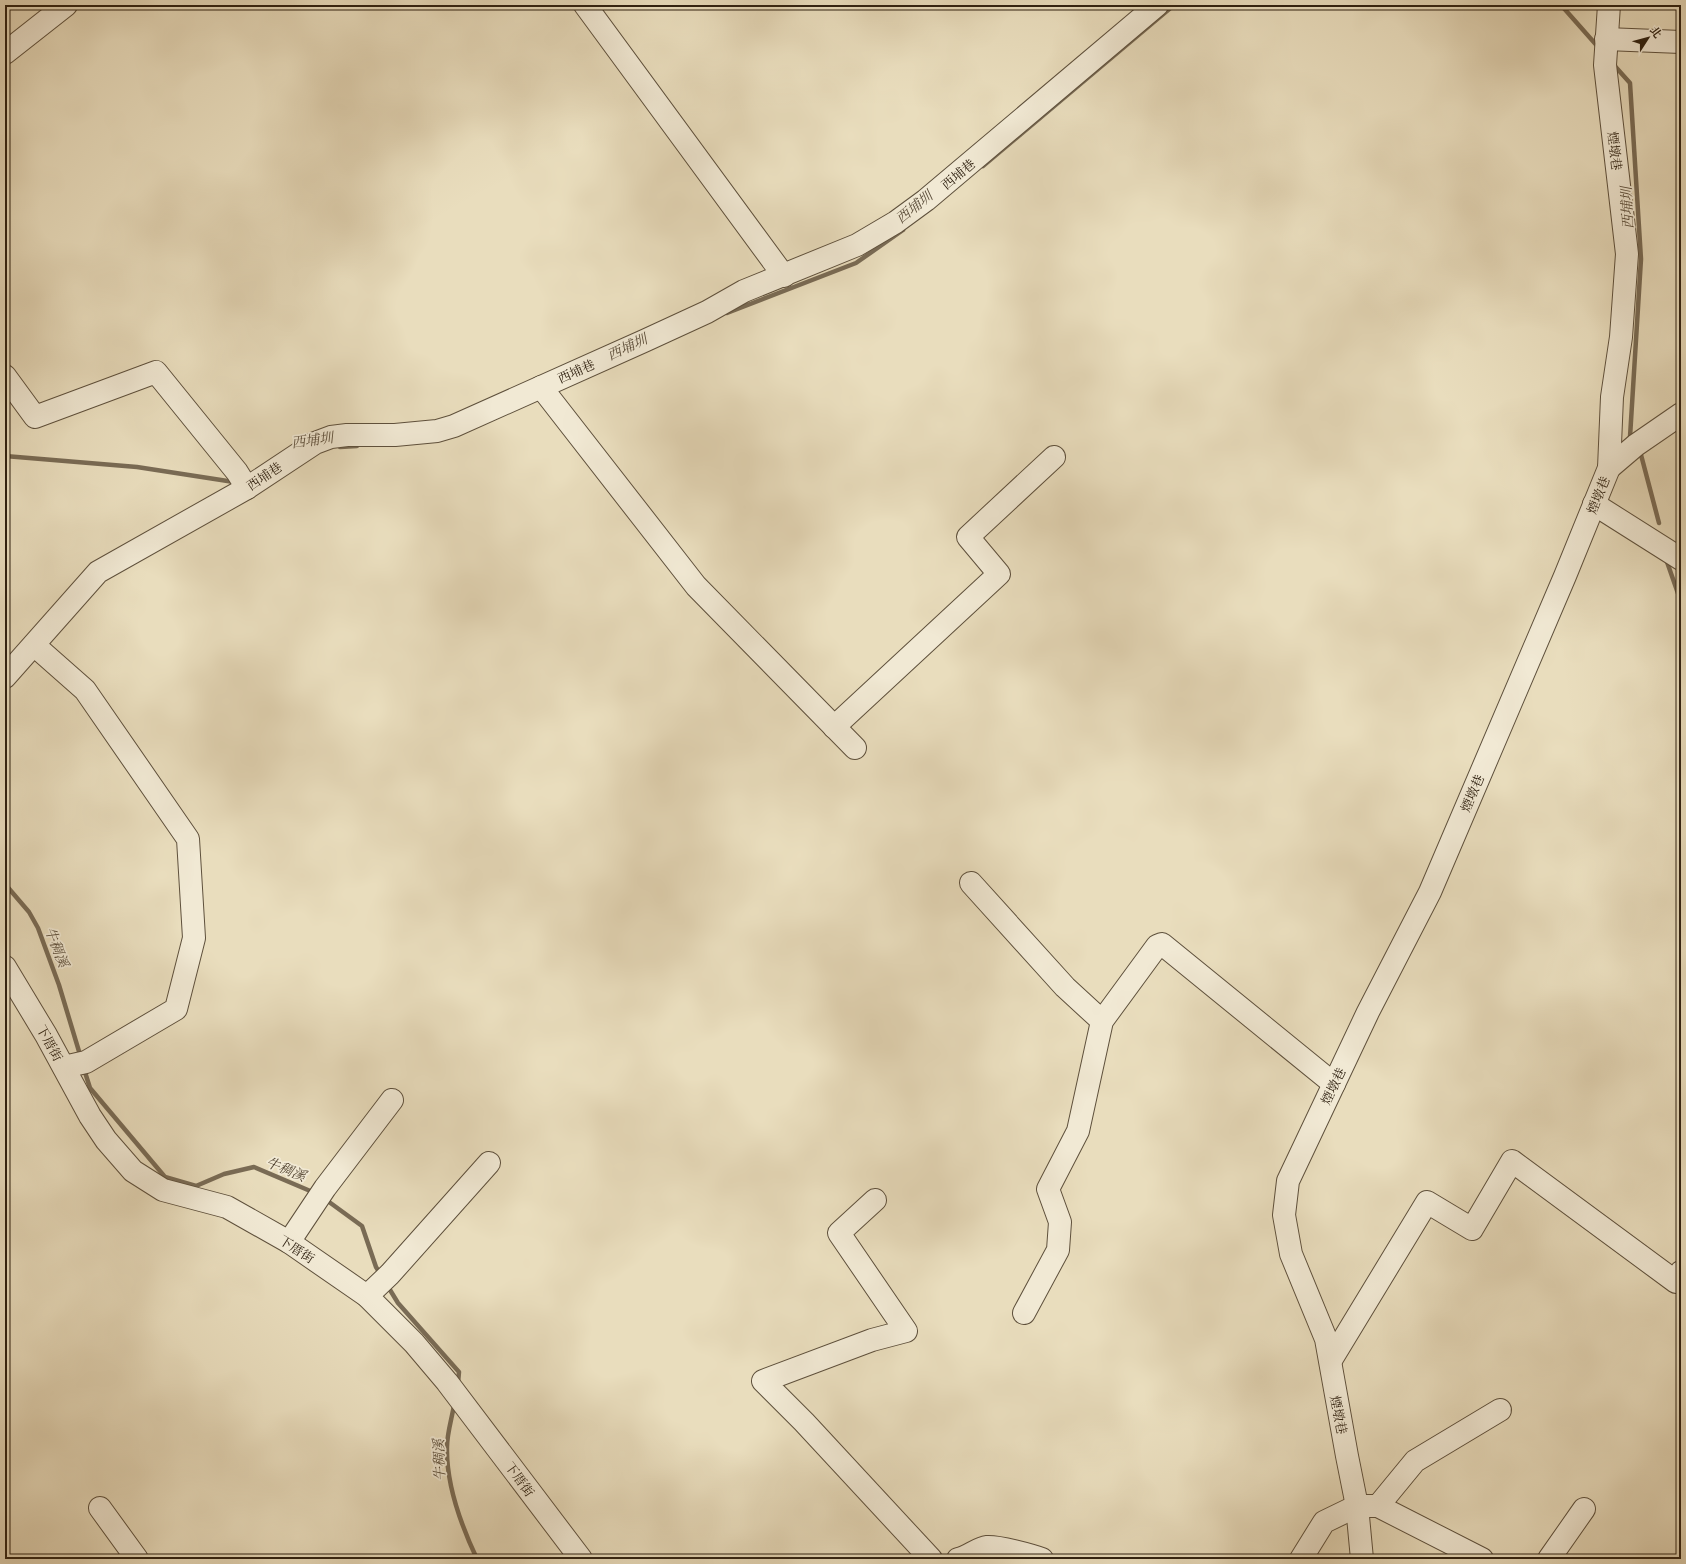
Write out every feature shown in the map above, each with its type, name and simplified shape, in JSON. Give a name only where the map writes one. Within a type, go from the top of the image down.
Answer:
[{"type":"street","points":[[5,53],[66,5]]},
{"type":"street","points":[[585,5],[784,276]]},
{"type":"street","name":"西埔巷","points":[[5,676],[98,572],[242,480],[296,455],[315,442],[331,437],[347,435],[395,435],[437,431],[546,394],[707,312],[744,290],[784,276],[856,245],[896,222],[926,200],[1157,5]]},
{"type":"street","name":"煙墩巷","points":[[1362,1559],[1367,1506],[1346,1456],[1331,1360],[1324,1332],[1291,1254],[1284,1215],[1288,1181],[1368,1012],[1430,892],[1609,468],[1612,397],[1621,337],[1627,254],[1605,65],[1609,5]]},
{"type":"street","points":[[1606,39],[1681,42]]},
{"type":"street","points":[[5,376],[35,417],[156,372],[242,480]]},
{"type":"street","points":[[546,394],[696,586],[855,748]]},
{"type":"street","points":[[1609,468],[1636,445],[1681,414]]},
{"type":"street","points":[[834,727],[999,574],[968,537],[1054,457]]},
{"type":"street","points":[[1594,504],[1681,559]]},
{"type":"street","points":[[34,645],[84,690],[188,839],[194,938],[176,1009],[74,1065]]},
{"type":"street","points":[[971,883],[1060,982],[1102,1021]]},
{"type":"street","points":[[1024,1313],[1058,1250],[1060,1222],[1048,1189],[1078,1131],[1102,1021],[1157,946],[1162,944],[1334,1084]]},
{"type":"street","name":"下厝街","points":[[5,967],[74,1065],[90,1116],[106,1140],[133,1171],[164,1190],[227,1207],[289,1242],[367,1296],[414,1344],[447,1382],[580,1559]]},
{"type":"street","points":[[289,1242],[320,1197],[392,1100]]},
{"type":"street","points":[[1331,1360],[1427,1202],[1472,1229],[1512,1161],[1676,1282],[1681,1272]]},
{"type":"street","points":[[367,1296],[390,1274],[489,1163]]},
{"type":"street","points":[[875,1200],[838,1233],[906,1331],[872,1340],[763,1381],[804,1422],[931,1559]]},
{"type":"street","points":[[1301,1559],[1324,1522],[1367,1506],[1415,1460],[1500,1410]]},
{"type":"street","points":[[1367,1506],[1482,1559]]},
{"type":"street","points":[[100,1508],[137,1559]]},
{"type":"street","points":[[1549,1559],[1584,1509]]},
{"type":"street","points":[[958,1559],[967,1557],[987,1547],[1027,1554],[1042,1559]]},
{"type":"waterway","name":"西埔圳","points":[[983,166],[1174,5]]},
{"type":"waterway","name":"西埔圳","points":[[1561,5],[1599,48]]},
{"type":"waterway","name":"西埔圳","points":[[1613,64],[1630,83],[1641,259],[1630,437]]},
{"type":"waterway","name":"西埔圳","points":[[727,313],[856,263],[903,230]]},
{"type":"waterway","name":"西埔圳","points":[[340,447],[357,446]]},
{"type":"waterway","name":"西埔圳","points":[[1640,451],[1659,523]]},
{"type":"waterway","name":"西埔圳","points":[[5,456],[137,467],[234,482]]},
{"type":"waterway","name":"西埔圳","points":[[1666,559],[1681,602]]},
{"type":"waterway","name":"牛稠溪","points":[[5,884],[29,912],[38,928],[59,985],[81,1058]]},
{"type":"waterway","name":"牛稠溪","points":[[84,1069],[90,1088],[165,1177],[196,1186],[224,1174],[254,1167],[315,1193]]},
{"type":"waterway","name":"牛稠溪","points":[[325,1199],[362,1226],[376,1267],[381,1275]]},
{"type":"waterway","name":"牛稠溪","points":[[387,1285],[398,1303],[459,1372],[458,1383]]},
{"type":"waterway","name":"牛稠溪","points":[[454,1405],[447,1442],[449,1476],[460,1519],[477,1559]]}]
